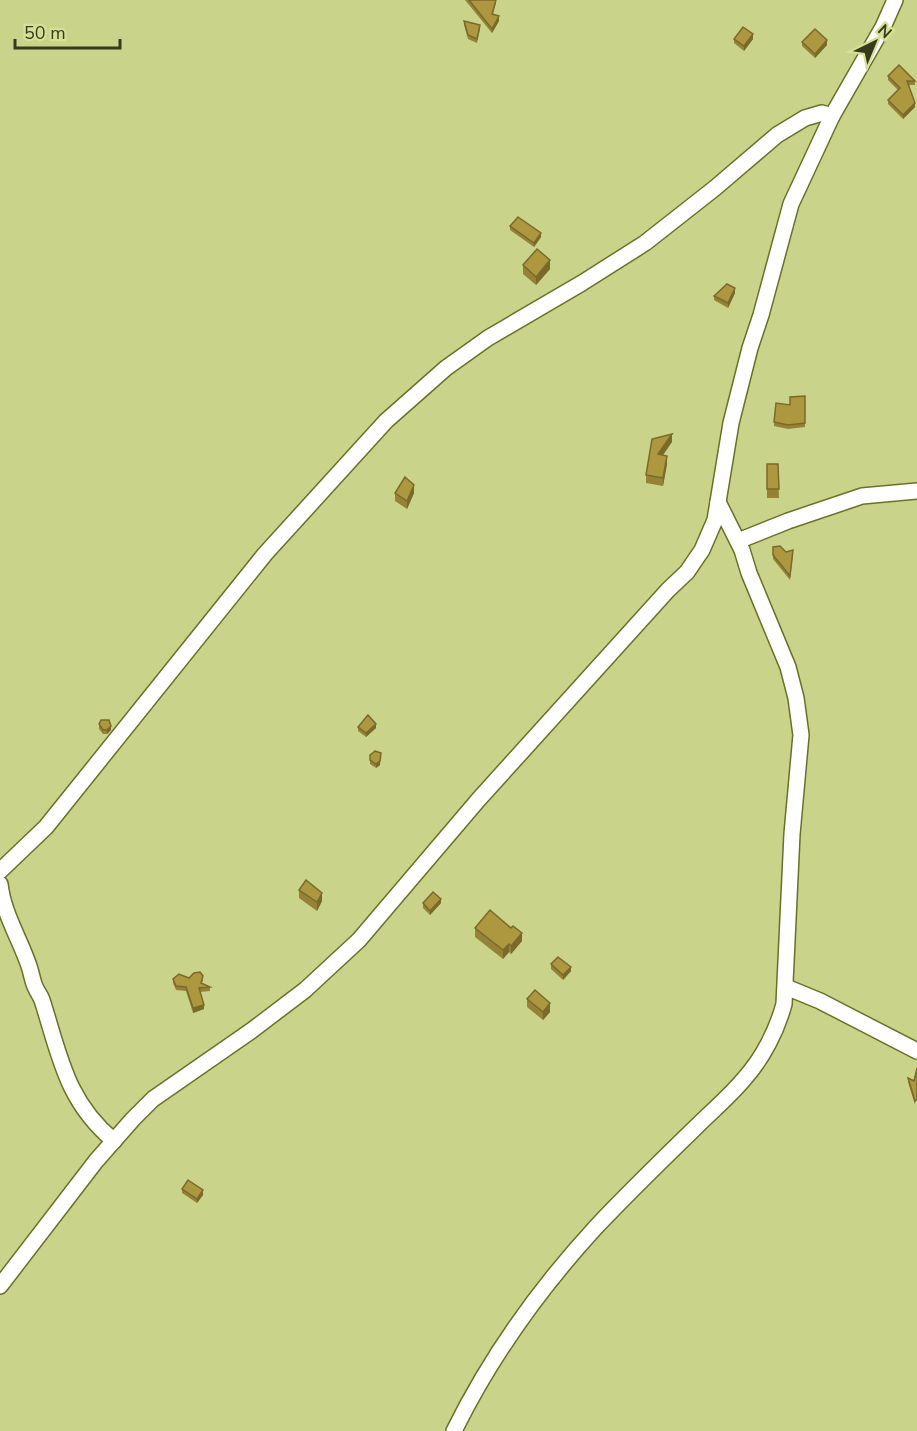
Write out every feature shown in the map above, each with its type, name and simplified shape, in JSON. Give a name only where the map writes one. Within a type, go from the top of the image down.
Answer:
[{"type":"street","points":[[0,1286],[114,1141],[153,1099],[251,1031],[305,990],[359,940],[479,799],[668,590],[687,572],[702,550],[715,520],[731,423],[791,204],[832,116],[883,27],[895,0]]},
{"type":"street","points":[[0,871],[46,827],[265,554],[386,421],[446,368],[488,338],[645,243],[777,135],[805,118],[822,113],[832,116]]},
{"type":"street","points":[[738,541],[862,496],[917,490]]},
{"type":"street","points":[[454,1431],[510,1335],[557,1272],[597,1226],[746,1078],[779,1022],[786,987],[792,834],[801,735],[796,698],[788,666],[738,541],[718,502]]},
{"type":"street","points":[[0,884],[34,985],[41,998],[58,1057],[72,1089],[89,1117],[114,1141]]},
{"type":"street","points":[[786,987],[820,1001],[917,1051]]},
{"type":"building","points":[[469,0],[496,0],[492,14],[499,16],[492,29]]},
{"type":"building","points":[[464,21],[480,25],[477,39],[468,35]]},
{"type":"building","points":[[743,27],[753,34],[744,46],[734,39]]},
{"type":"building","points":[[815,29],[827,40],[815,54],[802,42]]},
{"type":"building","points":[[899,65],[915,81],[907,81],[915,103],[903,115],[888,100],[900,88],[888,76]]},
{"type":"building","points":[[518,217],[541,233],[534,243],[510,226]]},
{"type":"building","points":[[537,249],[550,260],[536,277],[523,265]]},
{"type":"building","points":[[727,284],[735,288],[728,303],[714,296]]},
{"type":"building","points":[[805,396],[805,423],[788,425],[774,422],[776,403],[790,405],[790,397]]},
{"type":"building","points":[[672,434],[658,454],[667,456],[663,478],[646,475],[652,439]]},
{"type":"building","points":[[767,464],[778,464],[779,489],[767,489]]},
{"type":"building","points":[[405,477],[414,485],[407,501],[395,493]]},
{"type":"building","points":[[780,546],[786,552],[793,550],[790,576],[773,555],[773,547]]},
{"type":"building","points":[[368,715],[376,724],[366,733],[358,727]]},
{"type":"building","points":[[101,720],[109,720],[111,726],[107,730],[103,730],[99,724]]},
{"type":"building","points":[[375,751],[381,753],[380,761],[376,764],[370,760],[370,755]]},
{"type":"building","points":[[306,880],[322,893],[317,902],[299,890]]},
{"type":"building","points":[[433,892],[441,899],[430,911],[423,903]]},
{"type":"building","points":[[490,910],[511,928],[513,926],[522,933],[511,946],[509,944],[503,950],[475,928]]},
{"type":"building","points":[[558,957],[571,967],[563,975],[551,964]]},
{"type":"building","points":[[200,972],[203,976],[201,983],[210,987],[199,988],[204,1005],[193,1008],[186,987],[176,986],[173,979],[179,974],[189,978],[194,973]]},
{"type":"building","points":[[535,990],[550,1003],[543,1012],[527,999]]},
{"type":"building","points":[[917,1068],[917,1099],[915,1101],[908,1078],[914,1081]]},
{"type":"building","points":[[188,1180],[203,1190],[197,1199],[182,1189]]}]
